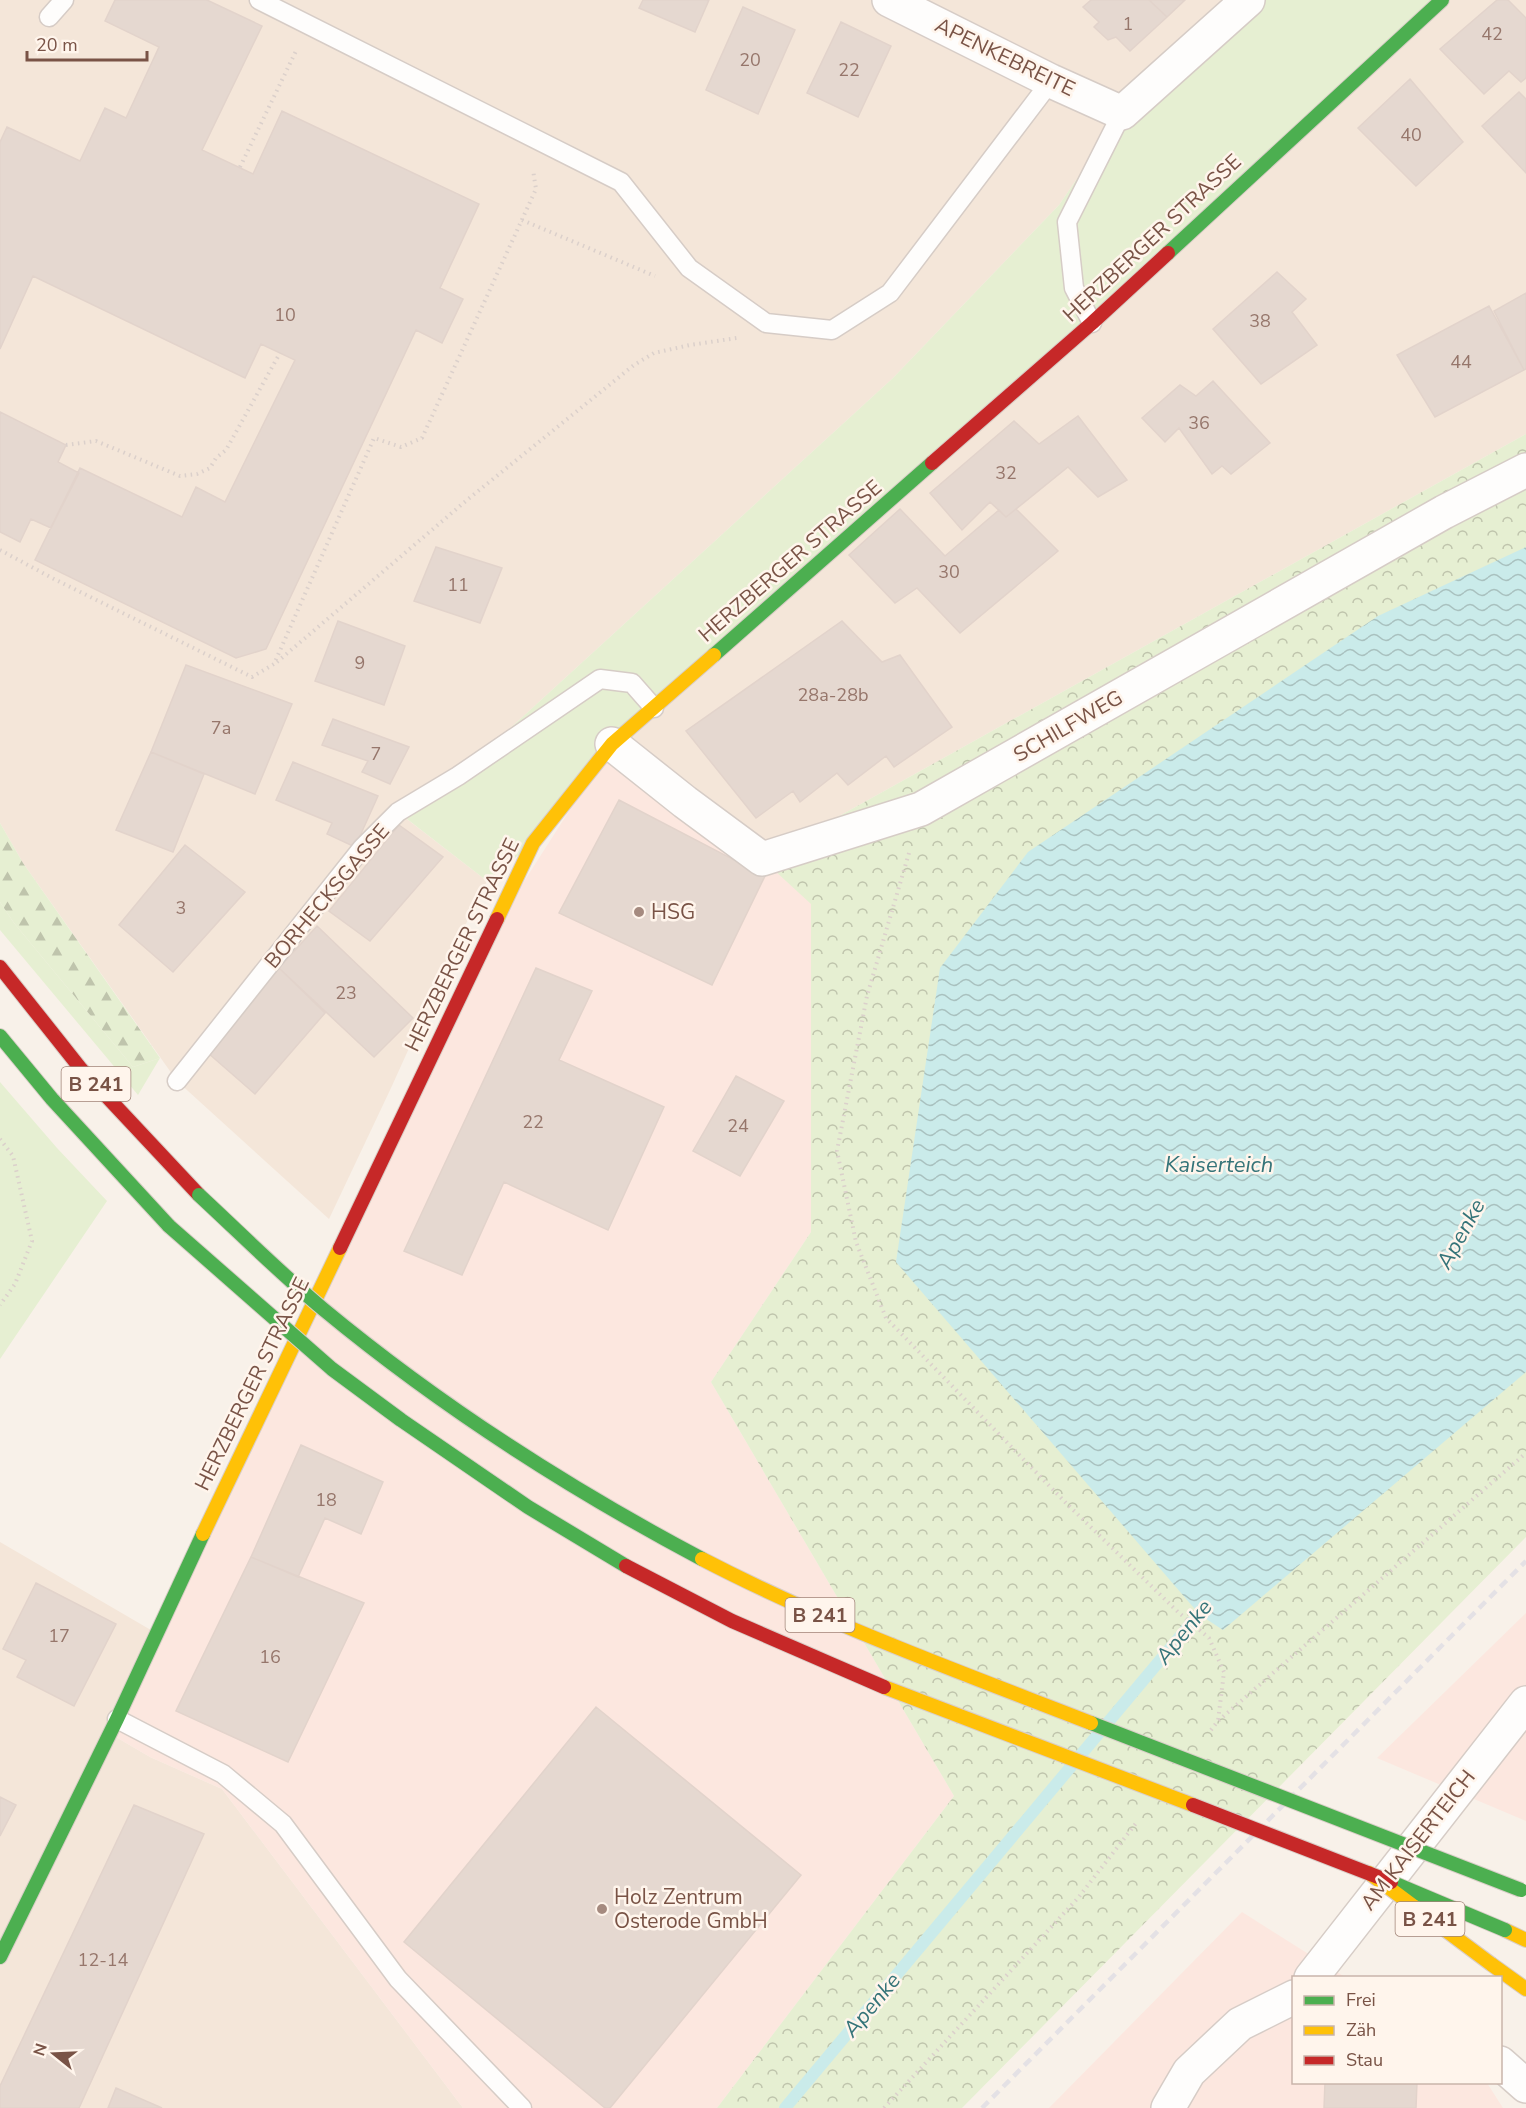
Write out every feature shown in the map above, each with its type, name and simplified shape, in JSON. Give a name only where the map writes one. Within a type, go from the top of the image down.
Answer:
[{"type":"main road","name":"HERZBERGER STRASSE","points":[[0,1958],[117,1719],[533,843],[612,744],[1092,323],[1442,0]]},
{"type":"main road","name":"B 241","points":[[0,967],[81,1069],[199,1195],[317,1304],[425,1387],[569,1485],[717,1567],[814,1612],[999,1688],[1360,1825],[1524,1892]]},
{"type":"main road","name":"B 241","points":[[0,1036],[52,1099],[169,1226],[340,1375],[528,1507],[625,1565],[732,1621],[861,1678],[1369,1874],[1526,1989]]},
{"type":"main road","points":[[1369,1874],[1526,1940]]},
{"type":"street","name":"APENKEBREITE","points":[[888,0],[1122,113]]},
{"type":"street","points":[[1122,113],[1248,0]]},
{"type":"street","name":"SCHILFWEG","points":[[612,744],[762,859],[921,809],[1444,512],[1526,470]]},
{"type":"street","name":"AM KAISERTEICH","points":[[1312,1976],[1526,1703]]},
{"type":"street","points":[[1168,2108],[1189,2072],[1240,2024],[1292,1998]]},
{"type":"street","points":[[1502,2064],[1526,2086]]},
{"type":"lane","points":[[49,16],[64,0]]},
{"type":"lane","points":[[259,0],[621,182],[689,268],[766,323],[832,330],[890,293],[1052,81]]},
{"type":"lane","points":[[1092,323],[1074,288],[1067,222],[1122,113]]},
{"type":"lane","name":"BORHECKSGASSE","points":[[177,1081],[362,848],[398,812],[458,776],[600,680],[632,683],[654,708]]},
{"type":"lane","points":[[117,1719],[223,1774],[283,1824],[398,1979],[522,2108]]},
{"type":"path","points":[[240,168],[300,43]]},
{"type":"path","points":[[274,664],[374,438],[401,447],[422,438],[536,189],[529,161]]},
{"type":"path","points":[[522,220],[660,278]]},
{"type":"path","points":[[0,550],[252,677],[274,664],[467,500],[634,365],[654,353],[765,334],[766,323]]},
{"type":"path","points":[[66,445],[96,441],[180,476],[197,474],[210,468],[216,458],[226,450],[280,353]]},
{"type":"path","points":[[921,809],[867,996],[837,1151],[856,1242],[886,1318],[1066,1503],[1178,1612],[1209,1638],[1224,1672],[1218,1721]]},
{"type":"path","points":[[0,1139],[13,1156],[32,1241],[15,1284],[0,1305]]},
{"type":"shaded area","points":[[0,0],[1248,0],[1122,113],[1059,205],[893,378],[458,776],[399,813],[487,881],[329,1219],[177,1081],[23,863],[0,823]]},
{"type":"shaded area","points":[[1442,0],[1526,0],[1526,434],[762,859],[613,744]]},
{"type":"shaded area","points":[[612,744],[762,859],[811,903],[811,1232],[711,1382],[954,1796],[717,2108],[463,2108],[222,1789],[150,1757],[109,1733],[486,941]]},
{"type":"shaded area","points":[[0,1542],[156,1633],[109,1733],[150,1757],[222,1789],[463,2108],[0,2108]]},
{"type":"shaded area","points":[[1526,1613],[1526,1821],[1377,1758]]},
{"type":"shaded area","points":[[1242,1912],[1343,1976],[1292,1976],[1292,2084],[1488,2084],[1503,2108],[1049,2108]]},
{"type":"green space","points":[[1248,0],[1442,0],[654,708],[533,843],[487,881],[398,812],[458,776],[893,378],[1059,205],[1122,113]]},
{"type":"green space","points":[[1526,434],[1526,1537],[962,2108],[717,2108],[954,1796],[711,1382],[811,1232],[811,904],[762,859]]},
{"type":"green space","points":[[0,823],[23,863],[160,1058],[133,1067],[14,923],[0,902]]},
{"type":"green space","points":[[0,902],[14,923],[133,1067],[160,1058],[138,1095],[0,930]]},
{"type":"green space","points":[[0,1082],[107,1201],[0,1359]]},
{"type":"water","name":"Kaiserteich","points":[[1526,547],[1526,1372],[1223,1630],[1200,1615],[896,1262],[940,968],[1028,852],[1378,616]]},
{"type":"building","points":[[115,0],[207,0],[262,26],[202,150],[253,174],[282,111],[479,204],[440,288],[463,299],[442,343],[416,330],[266,649],[236,658],[35,560],[80,468],[182,517],[196,487],[225,502],[295,360],[261,344],[245,378],[33,276],[0,349],[0,142],[7,127],[80,161],[105,108],[126,118],[159,47],[105,21]]},
{"type":"building","points":[[643,0],[709,0],[695,32],[639,8]]},
{"type":"building","points":[[1091,0],[1149,0],[1167,17],[1130,51],[1116,37],[1108,40],[1094,27],[1099,22],[1083,7]]},
{"type":"building","points":[[1149,0],[1185,0],[1167,17]]},
{"type":"building","points":[[1497,0],[1508,0],[1526,18],[1526,78],[1521,82],[1509,71],[1484,94],[1440,49]]},
{"type":"building","points":[[743,7],[795,30],[758,114],[706,90]]},
{"type":"building","points":[[841,22],[891,46],[858,117],[807,93]]},
{"type":"building","points":[[1410,79],[1463,142],[1416,186],[1358,128]]},
{"type":"building","points":[[1519,92],[1526,99],[1526,173],[1482,126]]},
{"type":"building","points":[[1277,272],[1306,299],[1292,312],[1317,345],[1261,384],[1213,329]]},
{"type":"building","points":[[1526,293],[1526,369],[1524,370],[1494,311]]},
{"type":"building","points":[[1489,306],[1524,370],[1435,417],[1397,355]]},
{"type":"building","points":[[1213,381],[1270,443],[1231,474],[1222,466],[1212,474],[1179,428],[1165,442],[1142,418],[1180,385],[1196,396]]},
{"type":"building","points":[[0,412],[66,445],[58,462],[79,473],[51,528],[31,519],[20,542],[0,532]]},
{"type":"building","points":[[1078,416],[1127,480],[1098,497],[1068,467],[1006,517],[990,502],[962,530],[930,493],[1014,421],[1039,444]]},
{"type":"building","points":[[900,509],[945,556],[999,510],[1006,517],[1016,509],[1058,551],[960,633],[917,588],[895,603],[849,555]]},
{"type":"building","points":[[436,547],[502,568],[480,623],[414,601]]},
{"type":"building","points":[[338,621],[405,646],[384,705],[315,681]]},
{"type":"building","points":[[842,621],[882,662],[900,655],[952,727],[894,767],[886,756],[848,785],[837,773],[800,802],[793,791],[756,818],[686,731]]},
{"type":"building","points":[[186,665],[292,704],[255,794],[151,752]]},
{"type":"building","points":[[333,719],[409,747],[390,784],[362,772],[368,761],[322,745]]},
{"type":"building","points":[[151,752],[204,774],[173,852],[116,830]]},
{"type":"building","points":[[293,762],[378,796],[355,847],[327,834],[332,823],[276,800]]},
{"type":"building","points":[[619,800],[765,876],[712,985],[559,913]]},
{"type":"building","points":[[399,825],[443,857],[370,941],[329,911]]},
{"type":"building","points":[[185,845],[245,892],[173,972],[119,925]]},
{"type":"building","points":[[317,926],[413,1018],[374,1057],[279,968]]},
{"type":"building","points":[[279,968],[325,1013],[255,1094],[208,1053]]},
{"type":"building","points":[[536,968],[592,991],[559,1060],[664,1107],[608,1230],[504,1182],[462,1275],[404,1251]]},
{"type":"building","points":[[736,1076],[784,1101],[740,1176],[693,1151]]},
{"type":"building","points":[[301,1445],[383,1482],[361,1534],[325,1518],[298,1577],[251,1557]]},
{"type":"building","points":[[251,1557],[364,1603],[288,1762],[176,1711]]},
{"type":"building","points":[[36,1583],[116,1624],[74,1706],[17,1677],[26,1660],[3,1649]]},
{"type":"building","name":"Holz Zentrum Osterode GmbH","points":[[596,1707],[801,1875],[610,2108],[605,2108],[404,1942]]},
{"type":"building","points":[[0,1797],[16,1805],[0,1836]]},
{"type":"building","points":[[134,1805],[204,1834],[79,2108],[0,2108],[0,2086]]},
{"type":"building","points":[[1325,2084],[1417,2084],[1416,2108],[1324,2108]]},
{"type":"building","points":[[116,2088],[162,2108],[108,2108]]},
{"type":"waterway","name":"Apenke","points":[[785,2108],[1208,1603]]},
{"type":"railway","points":[[982,2108],[1526,1561]]},
{"type":"traffic: fast","points":[[1168,253],[1442,0]]},
{"type":"traffic: fast","points":[[714,655],[932,463]]},
{"type":"traffic: fast","points":[[0,1036],[52,1099],[169,1226]]},
{"type":"traffic: fast","points":[[199,1195],[323,1309],[412,1379],[554,1474],[702,1559]]},
{"type":"traffic: fast","points":[[169,1226],[332,1369],[401,1420],[528,1507],[626,1566]]},
{"type":"traffic: fast","points":[[0,1957],[117,1719],[203,1534]]},
{"type":"traffic: fast","points":[[1091,1723],[1521,1890]]},
{"type":"traffic: fast","points":[[1391,1882],[1505,1930]]},
{"type":"traffic: slow","points":[[497,919],[533,843],[612,744],[714,655]]},
{"type":"traffic: slow","points":[[203,1534],[340,1248]]},
{"type":"traffic: slow","points":[[702,1559],[845,1626],[1091,1723]]},
{"type":"traffic: slow","points":[[884,1687],[1193,1805]]},
{"type":"traffic: slow","points":[[1369,1873],[1491,1964]]},
{"type":"traffic: slow","points":[[1505,1930],[1526,1940]]},
{"type":"traffic: slow","points":[[1491,1964],[1526,1989]]},
{"type":"traffic: jam","points":[[932,463],[1168,253]]},
{"type":"traffic: jam","points":[[340,1248],[497,919]]},
{"type":"traffic: jam","points":[[0,967],[81,1069],[199,1195]]},
{"type":"traffic: jam","points":[[626,1566],[732,1621],[884,1687]]},
{"type":"traffic: jam","points":[[1193,1805],[1391,1882]]},
{"type":"place","name":"HSG","points":[[639,912]]},
{"type":"place","name":"Holz Zentrum Osterode GmbH","points":[[602,1909]]}]
